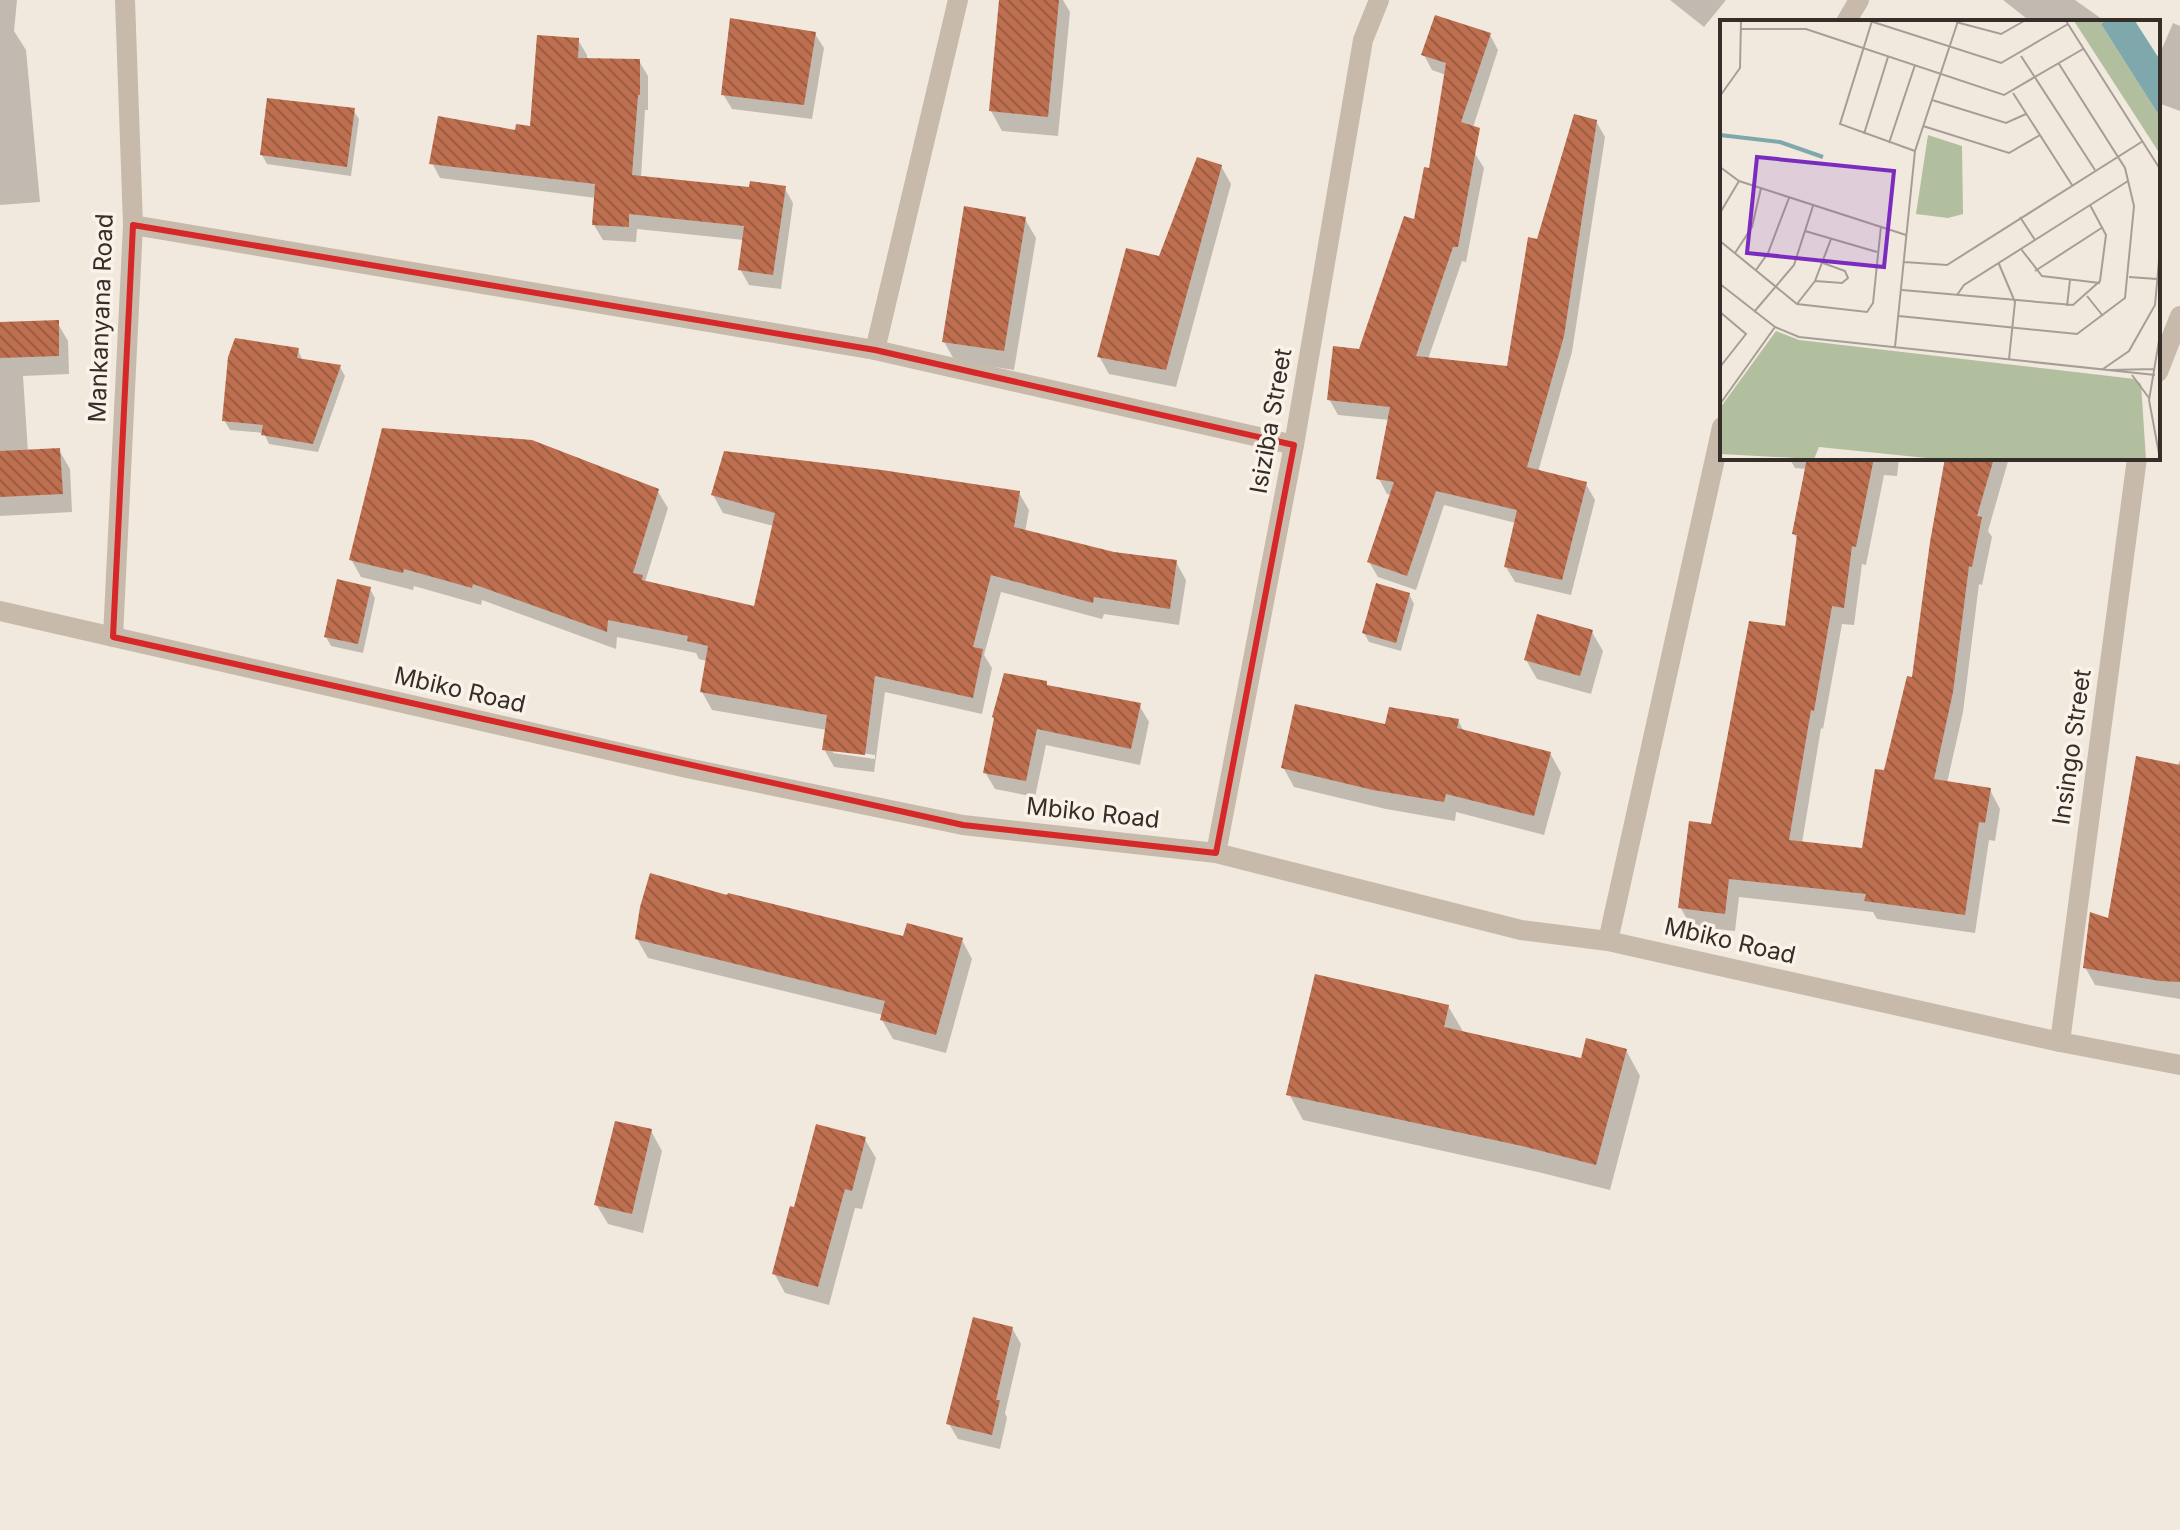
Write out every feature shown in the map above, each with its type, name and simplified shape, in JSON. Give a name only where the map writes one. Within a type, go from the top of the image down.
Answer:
[{"type":"street","name":"Mankanyana Road","points":[[113,637],[133,225],[125,0]]},
{"type":"street","points":[[875,350],[958,0]]},
{"type":"street","name":"Isiziba Street","points":[[1216,853],[1294,445],[1363,40],[1379,0]]},
{"type":"street","points":[[1847,20],[1859,0]]},
{"type":"street","points":[[133,225],[875,350],[1294,445]]},
{"type":"street","points":[[2160,367],[2180,316]]},
{"type":"street","points":[[1608,941],[1720,436]]},
{"type":"street","name":"Insingo Street","points":[[2060,1042],[2137,460]]},
{"type":"street","name":"Mbiko Road","points":[[0,611],[687,768],[963,825],[1216,853],[1521,930],[1608,941],[2060,1042],[2180,1065]]},
{"type":"highlighted area","points":[[133,225],[875,350],[1294,445],[1216,853],[963,825],[113,637]]},
{"type":"building","points":[[999,0],[1059,0],[1048,117],[989,111]]},
{"type":"building","points":[[1435,15],[1491,33],[1461,122],[1480,128],[1458,247],[1453,247],[1416,356],[1507,366],[1528,237],[1537,239],[1574,114],[1597,120],[1564,336],[1527,467],[1587,482],[1562,580],[1504,567],[1517,510],[1436,491],[1407,576],[1367,562],[1394,482],[1376,479],[1390,407],[1327,400],[1333,346],[1359,349],[1404,216],[1414,219],[1424,167],[1429,168],[1446,63],[1421,55]]},
{"type":"building","points":[[730,18],[816,32],[804,105],[721,95]]},
{"type":"building","points":[[537,35],[579,38],[578,58],[640,59],[640,95],[632,175],[749,187],[750,181],[786,186],[773,275],[738,270],[744,226],[629,214],[629,227],[592,225],[595,184],[429,164],[438,116],[515,130],[516,124],[530,126]]},
{"type":"building","points":[[267,98],[355,108],[347,167],[260,155]]},
{"type":"building","points":[[1197,157],[1222,165],[1166,370],[1097,357],[1126,248],[1159,256]]},
{"type":"building","points":[[964,206],[1026,217],[1004,351],[942,342]]},
{"type":"building","points":[[59,320],[59,356],[0,358],[0,322]]},
{"type":"building","points":[[235,338],[299,348],[297,358],[341,365],[313,444],[261,435],[263,425],[222,421],[228,357]]},
{"type":"building","points":[[382,428],[532,440],[659,489],[633,573],[643,575],[642,580],[754,606],[775,513],[711,495],[724,451],[1020,491],[1014,527],[1114,552],[1177,560],[1170,609],[1094,597],[1093,603],[991,575],[973,647],[983,649],[973,698],[875,676],[865,755],[822,750],[827,715],[700,692],[708,646],[687,641],[688,636],[608,620],[607,632],[473,584],[472,588],[404,569],[403,573],[349,560]]},
{"type":"building","points":[[60,448],[63,494],[0,497],[0,451]]},
{"type":"building","points":[[1807,460],[1874,460],[1856,547],[1852,546],[1844,608],[1832,606],[1789,840],[1862,848],[1875,769],[1884,770],[1907,676],[1912,677],[1945,460],[1993,460],[1977,516],[1982,517],[1972,567],[1969,566],[1953,692],[1934,779],[1991,788],[1985,823],[1979,822],[1965,915],[1864,901],[1866,894],[1729,879],[1725,914],[1678,908],[1689,821],[1711,824],[1749,621],[1785,626],[1797,535],[1792,534]]},
{"type":"building","points":[[337,579],[371,587],[358,644],[324,637]]},
{"type":"building","points":[[1376,583],[1410,593],[1396,643],[1362,633]]},
{"type":"building","points":[[1537,614],[1593,630],[1580,676],[1524,660]]},
{"type":"building","points":[[1004,673],[1047,681],[1047,685],[1141,703],[1131,749],[1037,729],[1026,781],[983,773],[992,717]]},
{"type":"building","points":[[1295,704],[1385,724],[1389,707],[1459,719],[1457,728],[1551,752],[1534,816],[1446,794],[1444,802],[1373,790],[1281,768]]},
{"type":"building","points":[[2136,756],[2180,765],[2180,982],[2083,968],[2090,912],[2108,918]]},
{"type":"building","points":[[650,873],[727,895],[903,936],[907,923],[963,938],[936,1035],[880,1020],[885,1001],[635,939]]},
{"type":"building","points":[[1315,974],[1449,1005],[1444,1027],[1581,1058],[1586,1038],[1627,1049],[1596,1165],[1286,1095]]},
{"type":"building","points":[[615,1121],[652,1129],[632,1214],[594,1205]]},
{"type":"building","points":[[816,1124],[866,1137],[852,1191],[845,1189],[818,1287],[772,1274]]},
{"type":"building","points":[[973,1317],[1013,1327],[996,1400],[1000,1400],[992,1435],[946,1424]]}]
